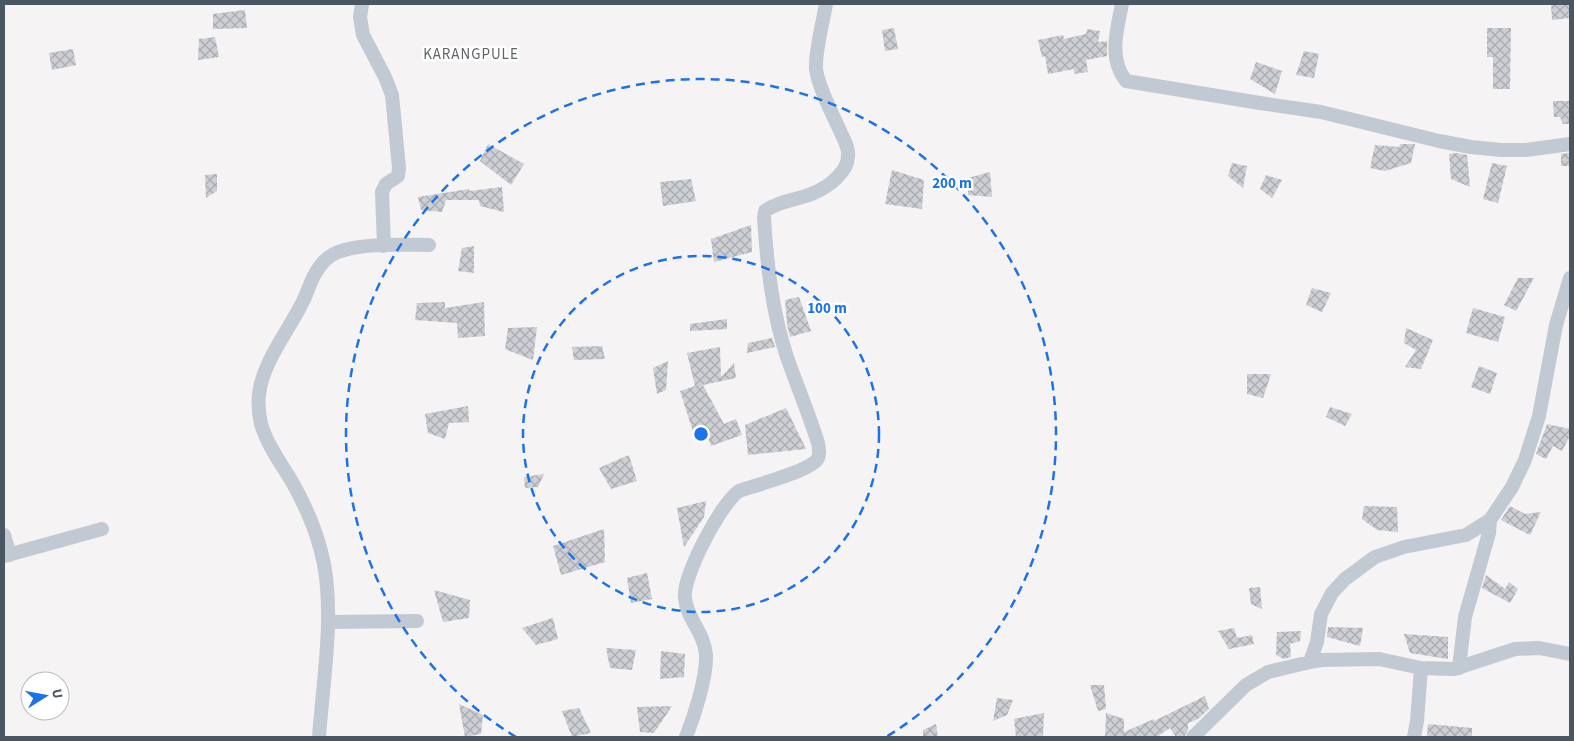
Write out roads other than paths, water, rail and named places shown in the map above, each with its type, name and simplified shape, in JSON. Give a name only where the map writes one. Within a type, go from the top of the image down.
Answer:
[{"type":"street","points":[[362,4],[360,17],[363,35],[385,76],[392,95],[399,168],[398,176],[386,184],[382,192],[384,246]]},
{"type":"street","points":[[686,737],[705,672],[706,656],[704,641],[686,605],[685,588],[688,577],[715,520],[732,496],[739,491],[801,471],[813,464],[818,458],[818,443],[779,328],[770,280],[764,218],[765,211],[772,206],[817,192],[839,176],[847,163],[849,155],[846,144],[820,84],[816,70],[816,56],[826,4]]},
{"type":"street","points":[[1122,4],[1115,44],[1117,67],[1126,81],[1321,112],[1471,147],[1526,150],[1570,144]]},
{"type":"street","points":[[319,737],[329,622],[327,591],[320,546],[308,511],[275,454],[265,432],[259,414],[259,393],[272,357],[303,302],[314,275],[322,263],[331,255],[342,251],[384,246],[429,245]]},
{"type":"street","points":[[1310,662],[1317,642],[1321,614],[1332,593],[1345,579],[1375,558],[1386,553],[1404,547],[1466,535],[1490,520],[1512,487],[1525,460],[1538,416],[1556,325],[1570,278]]},
{"type":"street","points":[[1459,668],[1465,618],[1489,533],[1490,520]]},
{"type":"street","points":[[4,535],[7,556],[102,529]]},
{"type":"street","points":[[329,622],[418,621]]},
{"type":"street","points":[[1193,737],[1246,685],[1268,672],[1310,662],[1380,659],[1421,668],[1459,668],[1516,649],[1539,648],[1570,654]]},
{"type":"street","points":[[1414,737],[1421,668]]},
{"type":"district","name":"KARANGPULE","points":[[471,54]]}]
